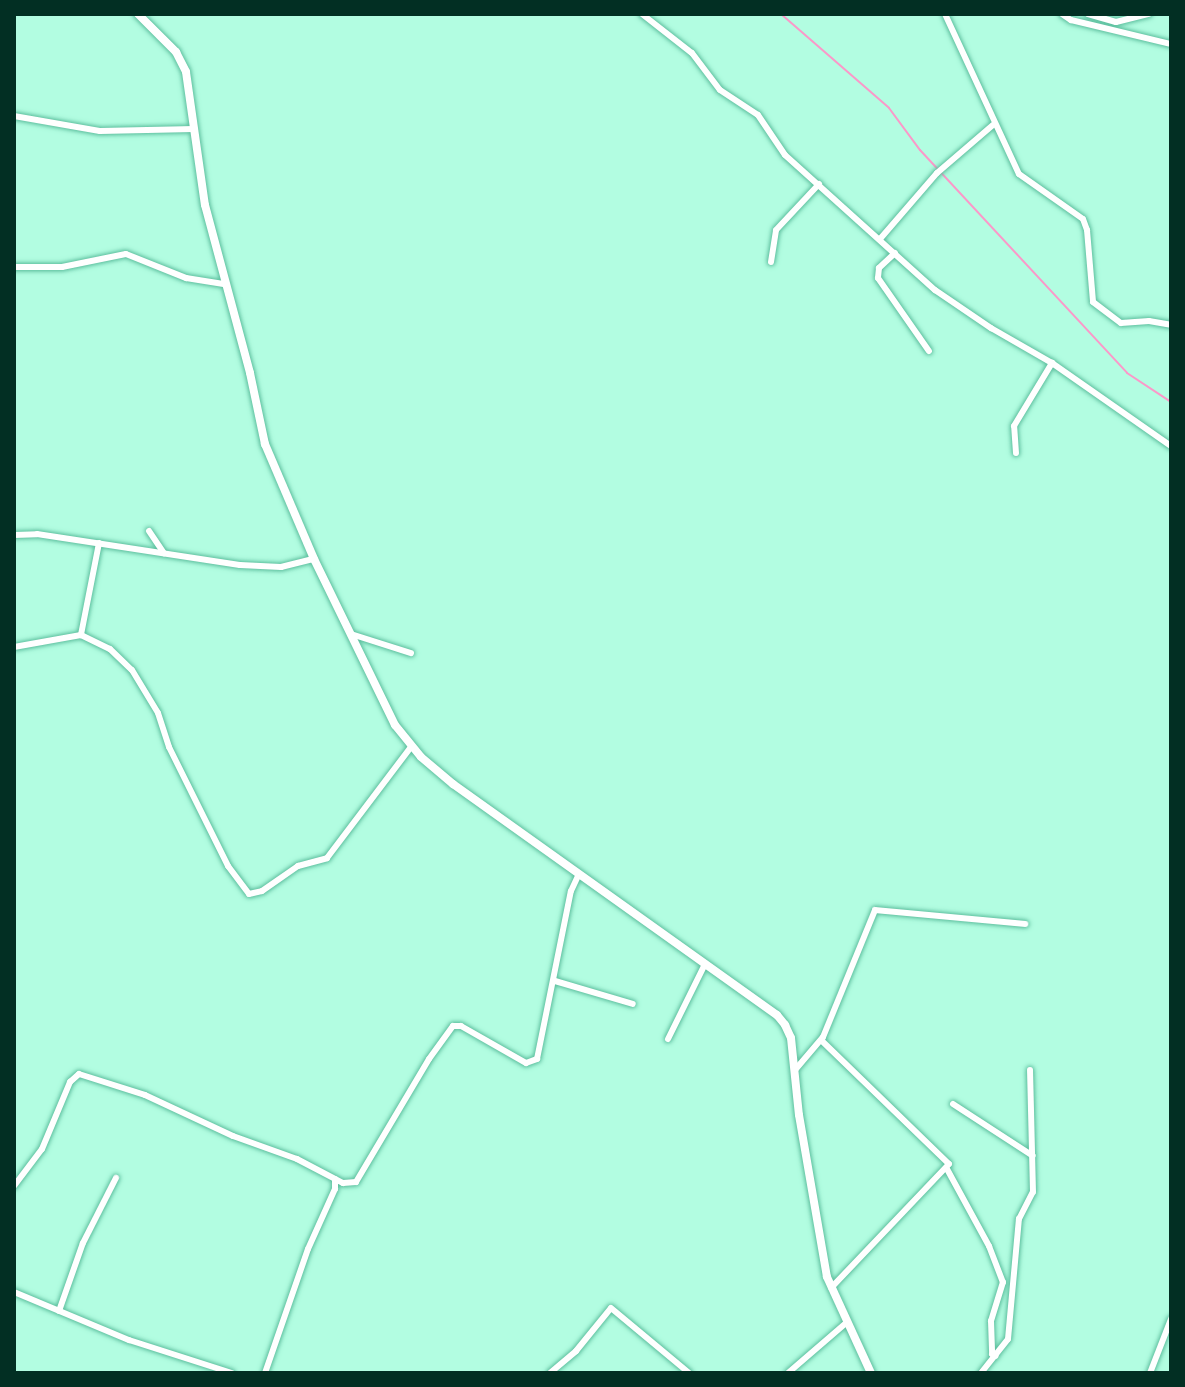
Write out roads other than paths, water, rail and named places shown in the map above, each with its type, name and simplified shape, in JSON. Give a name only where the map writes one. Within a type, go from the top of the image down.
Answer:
[{"type":"street","points":[[138,14],[182,62],[205,205],[250,373],[265,444],[314,559],[395,725],[411,747],[453,784],[777,1015],[791,1038],[816,1221],[831,1288],[871,1373]]},
{"type":"street","points":[[642,14],[692,53],[720,90],[758,115],[785,155],[935,290],[991,328],[1052,363],[1171,446]]},
{"type":"street","points":[[945,14],[993,125],[1019,174],[1083,219],[1087,230],[1093,302],[1121,323],[1149,321],[1171,325]]},
{"type":"street","points":[[1062,14],[1071,20],[1171,44]]},
{"type":"street","points":[[1088,14],[1116,22],[1149,14]]},
{"type":"street","points":[[14,116],[100,131],[194,129]]},
{"type":"street","points":[[880,239],[937,173],[993,125]]},
{"type":"street","points":[[771,262],[776,230],[819,184]]},
{"type":"street","points":[[895,253],[879,268],[878,278],[929,351]]},
{"type":"street","points":[[14,267],[62,267],[126,254],[179,276],[224,284]]},
{"type":"street","points":[[1016,453],[1014,426],[1052,363]]},
{"type":"street","points":[[149,531],[164,553]]},
{"type":"street","points":[[14,535],[99,543],[267,567],[314,559]]},
{"type":"street","points":[[81,635],[99,543]]},
{"type":"street","points":[[351,634],[411,653]]},
{"type":"street","points":[[14,647],[81,635],[110,649],[132,670],[158,713],[169,747],[228,866],[249,894],[262,891],[298,866],[324,860],[334,852],[411,747]]},
{"type":"street","points":[[14,1186],[42,1149],[70,1082],[79,1074],[133,1090],[233,1136],[297,1159],[351,1184],[359,1178],[429,1059],[453,1026],[461,1026],[526,1063],[535,1063],[555,981],[571,891],[579,874]]},
{"type":"street","points":[[795,1070],[821,1040],[875,910],[1025,924]]},
{"type":"street","points":[[668,1039],[705,964]]},
{"type":"street","points":[[555,981],[633,1004]]},
{"type":"street","points":[[821,1040],[947,1158],[947,1169],[989,1246],[1003,1282],[991,1321],[992,1354],[996,1356]]},
{"type":"street","points":[[981,1373],[1009,1335],[1019,1219],[1033,1192],[1030,1070]]},
{"type":"street","points":[[953,1104],[1033,1156]]},
{"type":"street","points":[[831,1288],[947,1169]]},
{"type":"street","points":[[59,1311],[83,1243],[116,1178]]},
{"type":"street","points":[[265,1373],[308,1249],[335,1189],[335,1179]]},
{"type":"street","points":[[14,1292],[129,1340],[232,1373]]},
{"type":"street","points":[[550,1373],[576,1351],[607,1310],[613,1308],[689,1373]]},
{"type":"street","points":[[1150,1373],[1171,1319]]},
{"type":"street","points":[[788,1373],[846,1323]]},
{"type":"waterway","points":[[781,14],[889,108],[920,150],[1127,373],[1171,402]]}]
